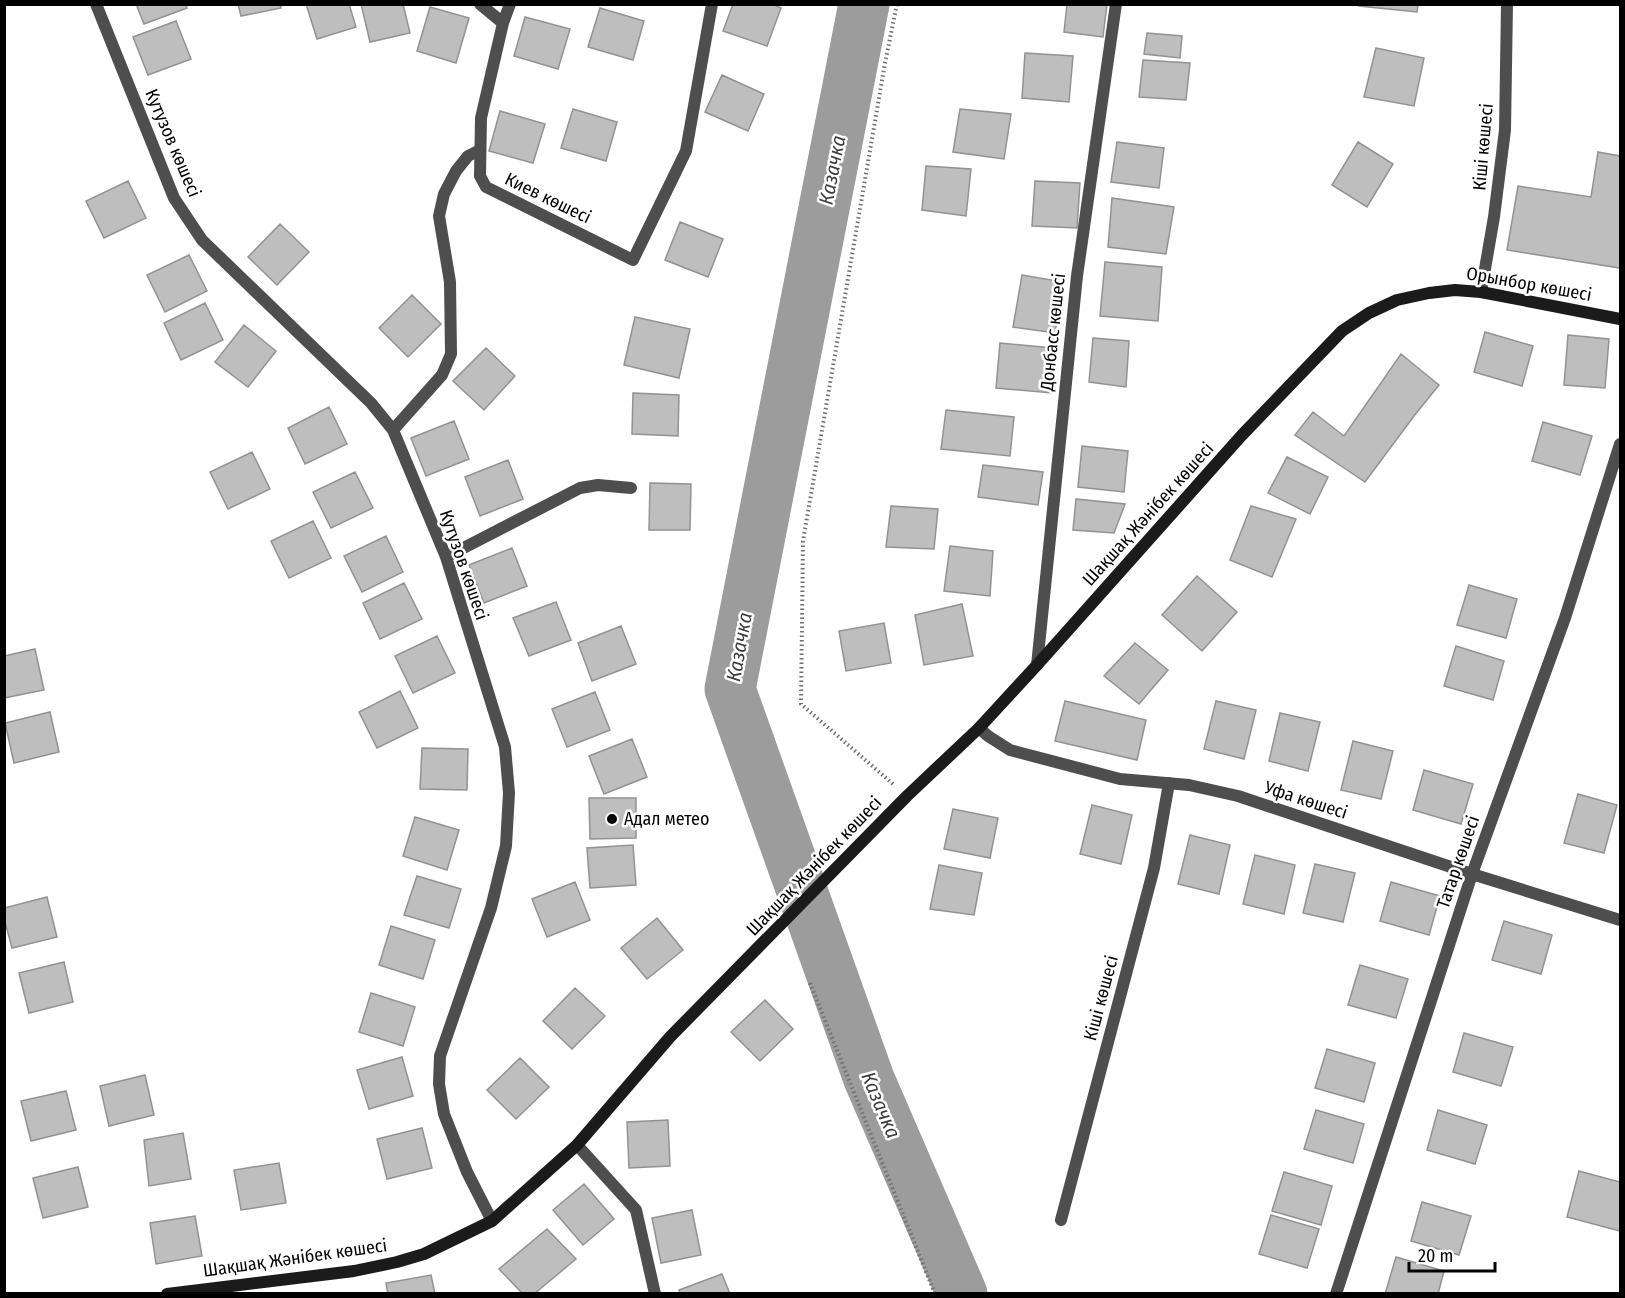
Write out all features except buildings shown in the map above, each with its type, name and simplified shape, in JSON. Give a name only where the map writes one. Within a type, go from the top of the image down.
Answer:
[{"type":"main road","name":"Орынбор көшесі","points":[[1397,300],[1455,290],[1481,292],[1620,319]]},
{"type":"main road","name":"Шақшақ Жәнібек көшесі","points":[[167,1293],[354,1271],[397,1262],[424,1254],[492,1221],[577,1145],[670,1037],[907,796],[979,728],[1314,358],[1342,331],[1369,313],[1397,300]]},
{"type":"street","name":"Кутузов көшесі","points":[[96,4],[174,198],[202,240],[371,403],[393,430],[446,557],[505,747],[509,793],[506,846],[491,908],[441,1056],[439,1084],[444,1114],[467,1173],[492,1221]]},
{"type":"street","points":[[480,4],[503,23]]},
{"type":"street","name":"Киев көшесі","points":[[510,4],[503,23],[481,118],[480,176],[486,187],[633,260],[686,151],[712,4]]},
{"type":"street","name":"Донбасс көшесі","points":[[1037,665],[1077,276],[1116,4]]},
{"type":"street","name":"Кіші көшесі","points":[[1481,292],[1494,217],[1504,130],[1507,4]]},
{"type":"street","points":[[393,430],[442,375],[452,354],[450,282],[439,216],[444,194],[456,171],[468,156],[480,150]]},
{"type":"street","name":"Татар көшесі","points":[[1336,1293],[1472,874],[1565,618],[1620,444]]},
{"type":"street","points":[[446,557],[580,488],[598,485],[631,488]]},
{"type":"street","name":"Уфа көшесі","points":[[979,728],[1010,750],[1120,779],[1189,785],[1238,796],[1472,874],[1620,920]]},
{"type":"street","name":"Кіші көшесі","points":[[1061,1220],[1154,868],[1168,783]]},
{"type":"street","points":[[577,1145],[636,1210],[655,1293]]},
{"type":"path","points":[[897,4],[802,541],[801,704],[907,796]]},
{"type":"path","points":[[810,983],[935,1293]]},
{"type":"waterway","name":"Казачка","points":[[864,4],[730,689],[869,1079],[962,1294]]},
{"type":"place","name":"Адал метео","points":[[612,819]]}]
